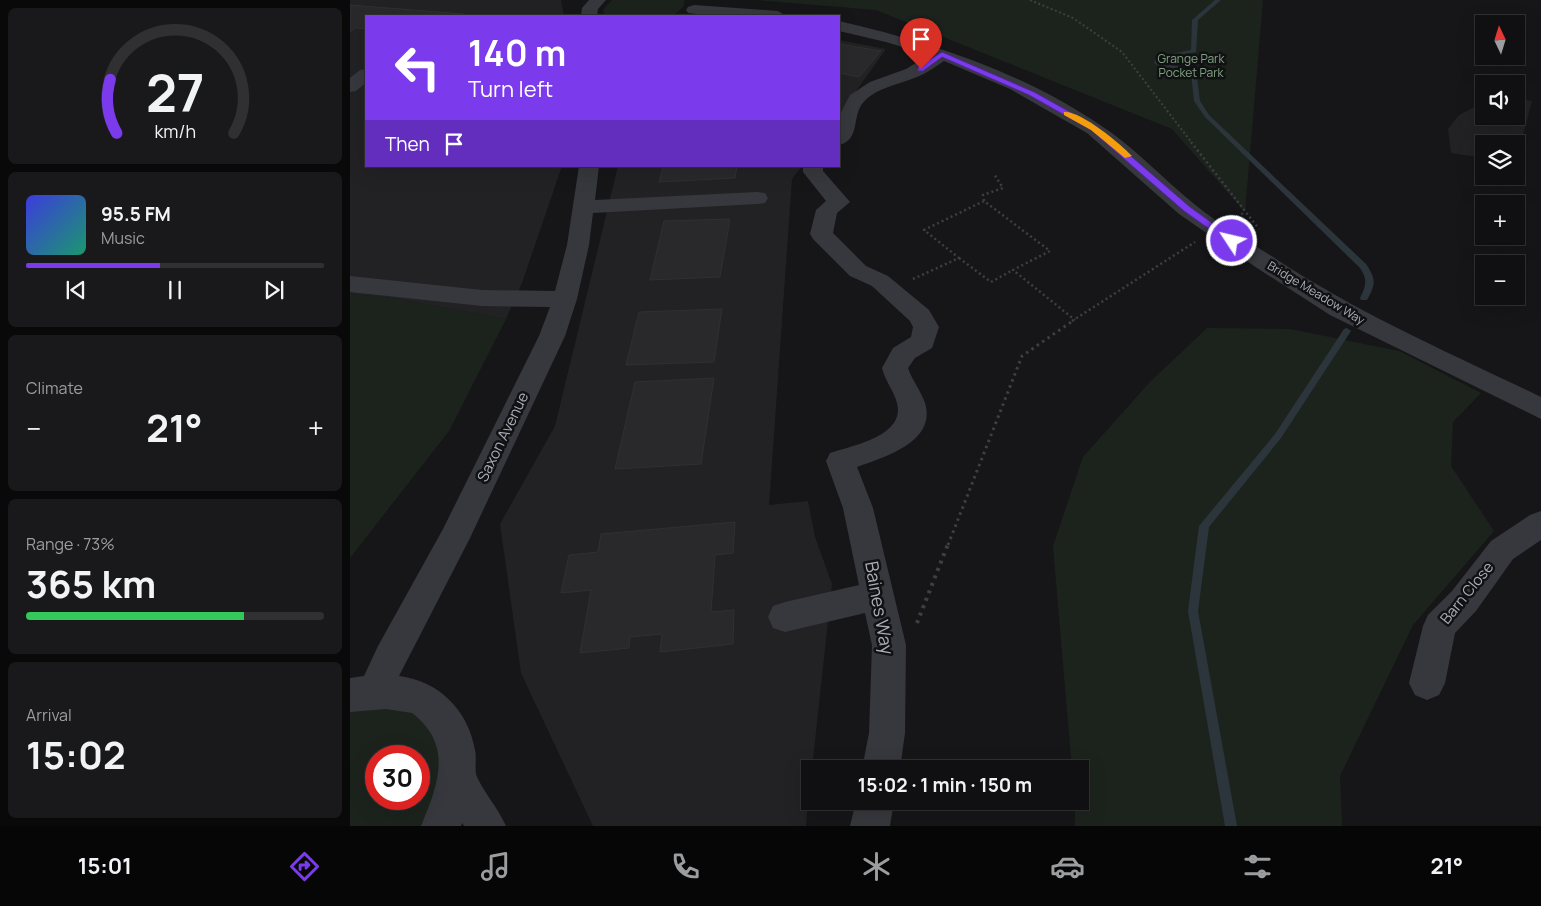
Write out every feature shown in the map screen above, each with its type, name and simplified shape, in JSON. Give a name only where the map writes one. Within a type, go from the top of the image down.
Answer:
[{"type":"street","points":[[589,15],[590,8],[598,0]]},
{"type":"street","points":[[692,9],[766,15]]},
{"type":"street","name":"Bridge Meadow Way","points":[[840,26],[891,38],[942,54],[1016,85],[1094,129],[1187,209],[1339,309],[1541,409]]},
{"type":"street","points":[[840,138],[845,135],[855,101],[867,90],[875,84],[921,69],[942,54]]},
{"type":"street","points":[[350,87],[365,75]]},
{"type":"street","name":"Saxon Avenue","points":[[362,694],[390,658],[454,538],[552,336],[565,298],[578,245],[589,167]]},
{"type":"street","points":[[813,167],[813,172],[839,202],[827,210],[821,234],[858,271],[880,280],[890,290]]},
{"type":"street","points":[[583,207],[758,198]]},
{"type":"street","points":[[350,284],[482,298],[565,298]]},
{"type":"street","name":"Baines Way","points":[[882,760],[887,733],[889,646],[858,508],[840,461],[898,438],[908,429],[911,419],[912,405],[895,368],[898,356],[907,349],[923,342],[926,327],[920,316],[890,290]]},
{"type":"street","name":"Barn Close","points":[[1427,683],[1440,626],[1464,601],[1502,550],[1541,524]]},
{"type":"street","points":[[785,617],[879,595]]},
{"type":"street","points":[[362,694],[390,691],[424,700],[447,720],[456,742],[457,780],[441,826]]},
{"type":"street","points":[[457,780],[486,826]]},
{"type":"street","points":[[870,826],[873,810]]},
{"type":"path","points":[[915,627],[1022,356],[1245,212],[1122,52],[1073,18],[1030,0]]},
{"type":"path","points":[[984,201],[924,230],[991,282],[1050,251],[984,201],[983,195],[1003,188],[994,174]]},
{"type":"path","points":[[890,290],[959,258]]},
{"type":"path","points":[[1013,270],[1075,320]]},
{"type":"shaded area","points":[[350,0],[561,0],[564,15],[365,15],[365,167],[562,167],[522,283],[506,319],[392,298],[350,294]]},
{"type":"shaded area","points":[[840,40],[886,49],[840,114]]},
{"type":"shaded area","points":[[1525,99],[1532,101],[1523,135],[1475,135],[1475,157],[1451,153],[1448,129],[1459,115],[1475,107],[1475,125],[1525,125]]},
{"type":"shaded area","points":[[618,167],[801,167],[792,179],[769,505],[808,501],[815,537],[832,584],[813,760],[801,760],[801,810],[807,810],[806,826],[593,826],[521,673],[500,524],[555,426]]},
{"type":"green space","points":[[612,0],[684,0],[684,6],[674,15],[605,15],[603,10]]},
{"type":"green space","name":"Grange Park Pocket Park","points":[[757,0],[1263,0],[1245,212],[1172,129],[876,10]]},
{"type":"green space","points":[[350,294],[392,298],[506,319],[449,431],[350,558]]},
{"type":"green space","points":[[1207,328],[1290,329],[1399,351],[1481,393],[1453,422],[1451,466],[1494,531],[1413,625],[1340,776],[1342,826],[1075,826],[1075,810],[1089,810],[1089,760],[1071,760],[1053,546],[1083,457],[1149,383]]},
{"type":"green space","points":[[350,706],[410,709],[438,738],[441,783],[430,809],[430,745],[365,745],[365,810],[430,810],[423,826],[350,826]]},
{"type":"building","points":[[350,5],[464,14],[365,15],[365,29],[355,28],[350,32]]},
{"type":"building","points":[[840,44],[881,51],[859,77],[840,73]]},
{"type":"building","points":[[663,167],[737,167],[735,178],[659,182]]},
{"type":"building","points":[[730,219],[720,277],[650,280],[664,221]]},
{"type":"building","points":[[722,309],[714,362],[626,365],[639,312]]},
{"type":"building","points":[[714,378],[701,464],[615,469],[635,382]]},
{"type":"building","points":[[735,522],[733,553],[715,555],[711,612],[734,610],[733,644],[660,652],[662,634],[630,637],[629,648],[580,653],[591,590],[561,593],[569,555],[598,552],[601,534]]},
{"type":"waterway","points":[[1218,0],[1195,20],[1194,51],[1158,58],[1157,63],[1186,68],[1194,72],[1197,101],[1207,116],[1363,266],[1370,278],[1369,289],[1364,298]]},
{"type":"waterway","points":[[1231,826],[1193,611],[1204,526],[1278,436],[1347,331]]},
{"type":"slow traffic","points":[[1067,114],[1094,129],[1128,156]]},
{"type":"route","points":[[921,69],[942,54],[1016,85],[1094,129],[1187,209],[1232,241]]}]
